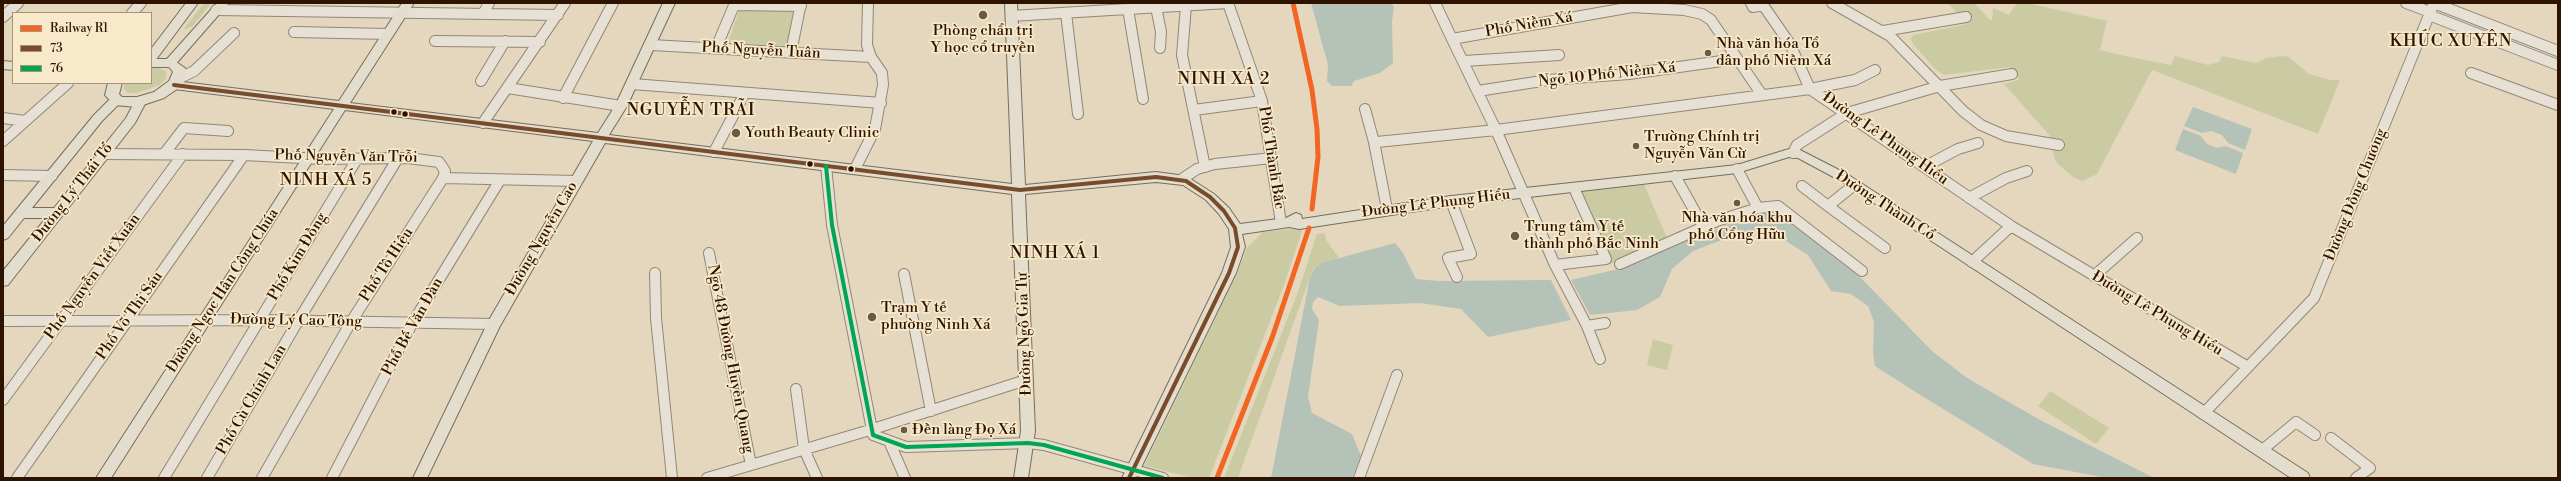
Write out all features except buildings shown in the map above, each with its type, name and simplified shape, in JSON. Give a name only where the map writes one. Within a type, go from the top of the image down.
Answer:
[{"type":"highway","points":[[115,84],[111,92],[116,100],[126,103],[140,102],[159,96],[176,82],[179,69],[170,63],[152,63]]},
{"type":"main road","points":[[152,56],[164,38],[192,3]]},
{"type":"main road","name":"Đường Nguyễn Cao","points":[[420,478],[494,324],[575,181],[621,106],[670,3]]},
{"type":"main road","name":"Đường Ngô Gia Tự","points":[[1011,3],[1020,190],[1028,443],[1021,478]]},
{"type":"main road","points":[[170,63],[219,7]]},
{"type":"main road","name":"Đường Ngọc Hân Công Chúa","points":[[103,478],[405,8]]},
{"type":"main road","points":[[176,82],[483,123],[1020,190],[1156,177],[1182,179],[1215,202],[1235,230],[1238,243],[1230,273],[1132,473]]},
{"type":"main road","name":"Đường Lý Thái Tổ","points":[[3,235],[98,118],[116,100]]},
{"type":"main road","name":"Đường Lý Thái Tổ","points":[[3,281],[132,119],[140,102]]},
{"type":"main road","points":[[1524,193],[1737,169],[1793,153]]},
{"type":"main road","name":"Đường Thành Cổ","points":[[1793,153],[1810,158],[1854,185],[2203,414]]},
{"type":"main road","name":"Đường Lê Phụng Hiểu","points":[[1235,230],[1285,222],[1299,224],[1387,209],[1524,193]]},
{"type":"main road","points":[[22,213],[57,213]]},
{"type":"main road","points":[[2203,414],[2303,478]]},
{"type":"street","points":[[3,17],[18,3]]},
{"type":"street","points":[[133,12],[140,3]]},
{"type":"street","points":[[292,11],[298,3]]},
{"type":"street","points":[[345,12],[351,3]]},
{"type":"street","points":[[483,14],[489,3]]},
{"type":"street","points":[[483,123],[540,42],[565,3]]},
{"type":"street","points":[[563,98],[613,3]]},
{"type":"street","points":[[856,170],[875,129],[881,103],[882,73],[871,57],[866,40],[868,3]]},
{"type":"street","name":"Phố Thành Bắc","points":[[1012,16],[1066,13],[1116,6],[1128,9],[1228,3],[1262,101],[1285,222]]},
{"type":"street","points":[[1374,142],[1496,130],[1435,3]]},
{"type":"street","points":[[1751,3],[1753,7],[1768,4],[1790,44],[1810,89],[1855,80],[1876,70]]},
{"type":"street","points":[[1832,3],[1883,31],[1896,41],[1969,117],[1996,133],[2059,145]]},
{"type":"street","points":[[2406,3],[2432,8],[2558,51]]},
{"type":"street","points":[[716,48],[734,4],[801,4],[791,52]]},
{"type":"street","name":"Phố Niềm Xá","points":[[1452,39],[1631,5],[1684,10],[1707,17],[1762,95]]},
{"type":"street","points":[[1186,6],[1182,55],[1205,166]]},
{"type":"street","points":[[219,7],[345,12],[405,8],[483,14],[558,15]]},
{"type":"street","points":[[1156,7],[1161,32],[1160,48]]},
{"type":"street","points":[[2432,8],[2558,65]]},
{"type":"street","name":"Đường Đồng Chương","points":[[2248,367],[2314,298],[2432,8]]},
{"type":"street","points":[[1128,9],[1143,99]]},
{"type":"street","points":[[1066,13],[1078,114]]},
{"type":"street","points":[[1883,31],[1966,17]]},
{"type":"street","points":[[294,32],[388,34]]},
{"type":"street","points":[[176,82],[194,71],[234,33]]},
{"type":"street","points":[[435,41],[540,42]]},
{"type":"street","points":[[481,81],[505,41]]},
{"type":"street","name":"Phố Nguyễn Tuân","points":[[651,44],[871,57]]},
{"type":"street","points":[[1464,61],[1559,55]]},
{"type":"street","name":"Ngõ 10 Phố Niềm Xá","points":[[1478,90],[1548,80],[1629,74],[1736,59]]},
{"type":"street","points":[[2471,73],[2558,105]]},
{"type":"street","points":[[1793,153],[1797,145],[1847,113],[1940,86],[2012,74]]},
{"type":"street","points":[[3,141],[67,84]]},
{"type":"street","points":[[632,84],[881,103]]},
{"type":"street","points":[[508,88],[563,98],[621,106]]},
{"type":"street","name":"Đường Lê Phụng Hiểu","points":[[1524,193],[1496,130],[1810,89],[2011,226],[2248,367]]},
{"type":"street","points":[[714,152],[745,93]]},
{"type":"street","points":[[1194,110],[1262,101]]},
{"type":"street","points":[[1365,109],[1374,142],[1387,209]]},
{"type":"street","points":[[3,118],[24,121]]},
{"type":"street","points":[[164,154],[184,128],[228,131]]},
{"type":"street","points":[[1924,167],[1958,149],[1978,143]]},
{"type":"street","name":"Phố Nguyễn Văn Trỗi","points":[[104,154],[244,155],[357,159],[398,158],[436,161],[444,168],[443,178]]},
{"type":"street","name":"Phố Nguyễn Viết Xuân","points":[[3,400],[183,154]]},
{"type":"street","name":"Phố Võ Thị Sáu","points":[[17,478],[244,155]]},
{"type":"street","name":"Phố Cù Chính Lan","points":[[207,478],[298,321],[398,158]]},
{"type":"street","points":[[1182,179],[1205,166],[1272,158]]},
{"type":"street","name":"Phố Kim Đồng","points":[[164,478],[357,159]]},
{"type":"street","points":[[826,166],[832,224],[870,430],[873,435],[909,447],[1028,443],[1132,473],[1163,478]]},
{"type":"street","points":[[1737,169],[1758,208]]},
{"type":"street","points":[[1970,198],[2006,178],[2027,171]]},
{"type":"street","points":[[3,175],[52,176]]},
{"type":"street","points":[[1675,176],[1702,226]]},
{"type":"street","points":[[443,178],[575,181]]},
{"type":"street","name":"Phố Tô Hiệu","points":[[262,478],[351,322],[443,178]]},
{"type":"street","name":"Phố Bế Văn Đàn","points":[[332,478],[413,322],[500,180]]},
{"type":"street","points":[[1828,206],[1854,185]]},
{"type":"street","points":[[1802,186],[1885,248]]},
{"type":"street","points":[[1555,265],[1606,259],[1574,188]]},
{"type":"street","points":[[1524,193],[1555,265],[1587,326],[1600,359]]},
{"type":"street","points":[[1451,201],[1471,254],[1448,258],[1457,277]]},
{"type":"street","points":[[1620,264],[1702,226],[1758,208],[1778,206],[1784,209],[1862,271]]},
{"type":"street","points":[[1972,262],[2011,226]]},
{"type":"street","points":[[2094,276],[2137,238]]},
{"type":"street","name":"Ngõ 48 Đường Huyền Quang","points":[[709,253],[751,465]]},
{"type":"street","points":[[655,273],[656,318],[672,478]]},
{"type":"street","points":[[904,274],[931,411]]},
{"type":"street","name":"Đường Lý Cao Tông","points":[[3,321],[260,320],[494,324]]},
{"type":"street","points":[[1587,326],[1605,323]]},
{"type":"street","points":[[2203,414],[2248,367]]},
{"type":"street","points":[[1359,478],[1397,375]]},
{"type":"street","points":[[707,478],[870,430],[1026,380]]},
{"type":"street","points":[[796,389],[804,449],[816,478]]},
{"type":"street","points":[[2262,452],[2296,422],[2315,435]]},
{"type":"street","points":[[2330,438],[2370,468],[2356,478]]},
{"type":"street","points":[[889,441],[896,451],[905,478]]},
{"type":"green space","points":[[204,3],[211,3],[193,26],[183,30]]},
{"type":"green space","points":[[1948,3],[1974,3],[1990,20],[1992,20],[1993,8],[2009,15],[2017,3],[2027,3],[2107,21],[2100,50],[2125,56],[2171,65],[2175,56],[2208,65],[2219,62],[2222,56],[2256,63],[2266,58],[2283,56],[2289,57],[2309,74],[2330,80],[2340,80],[2318,134],[2152,70],[2097,174],[2082,181],[2073,177],[2058,164],[2054,157],[2049,135],[2004,84],[2019,80],[2010,67],[1944,75],[1935,69],[1913,44],[1911,39],[1913,35],[1967,24]]},
{"type":"green space","points":[[740,8],[795,9],[787,48],[727,45]]},
{"type":"green space","points":[[152,68],[159,68],[166,71],[166,78],[160,85],[137,93],[128,93],[124,89],[124,84],[152,84]]},
{"type":"green space","points":[[1643,182],[1667,238],[1644,253],[1610,264],[1577,190]]},
{"type":"green space","points":[[1303,228],[1284,285],[1209,478],[1194,478],[1144,466],[1237,274],[1247,248],[1263,232]]},
{"type":"green space","points":[[1325,233],[1326,240],[1339,258],[1321,263],[1313,269],[1238,478],[1224,478],[1298,292],[1317,234]]},
{"type":"green space","points":[[1653,339],[1673,345],[1667,370],[1647,365]]},
{"type":"green space","points":[[2050,391],[2109,428],[2096,444],[2038,406]]},
{"type":"shaded area","points":[[1311,3],[1392,4],[1394,7],[1392,21],[1393,63],[1380,73],[1354,81],[1351,86],[1332,86],[1327,81],[1328,65]]},
{"type":"shaded area","points":[[2193,107],[2252,129],[2245,150],[2228,143],[2222,135],[2211,131],[2202,133],[2184,126]]},
{"type":"shaded area","points":[[2183,129],[2201,136],[2207,144],[2217,148],[2226,146],[2243,153],[2236,174],[2175,150]]},
{"type":"shaded area","points":[[1760,212],[1785,213],[1860,277],[1932,351],[1967,378],[2042,421],[2154,478],[2107,478],[2033,464],[1875,366],[1873,352],[1874,322],[1868,306],[1851,294],[1831,291],[1808,255],[1773,233],[1760,229],[1740,233],[1693,251],[1672,269],[1660,297],[1637,310],[1590,315],[1571,280],[1614,270]]},
{"type":"shaded area","points":[[1395,243],[1403,253],[1416,279],[1438,281],[1551,280],[1571,320],[1488,337],[1461,309],[1420,303],[1340,306],[1318,297],[1313,302],[1312,309],[1319,320],[1308,397],[1312,413],[1352,434],[1361,456],[1352,478],[1271,478],[1310,277],[1314,269],[1321,263]]},
{"type":"waterway","points":[[2441,11],[2558,56]]},
{"type":"rail line","name":"R1","points":[[1293,3],[1312,90],[1317,129],[1318,157],[1312,209]]},
{"type":"rail line","name":"R1","points":[[1217,478],[1272,338],[1309,228]]},
{"type":"transit line","name":"73","points":[[174,85],[1020,190],[1156,177],[1186,181],[1210,197],[1224,211],[1235,228],[1238,247],[1229,273],[1129,478]]},
{"type":"transit line","name":"76","points":[[826,166],[832,225],[873,435],[906,447],[1028,443],[1044,445],[1163,478]]},
{"type":"place","name":"Phòng chẩn trị Y học cổ truyền","points":[[983,15]]},
{"type":"place","name":"Nhà văn hóa Tổ dân phố Niềm Xá","points":[[1708,53]]},
{"type":"place","name":"Youth Beauty Clinic","points":[[736,133]]},
{"type":"place","name":"Trường Chính trị Nguyễn Văn Cừ","points":[[1636,146]]},
{"type":"place","name":"Nhà văn hóa khu phố Cổng Hữu","points":[[1737,203]]},
{"type":"place","name":"Trung tâm Y tế thành phố Bắc Ninh","points":[[1515,236]]},
{"type":"place","name":"Trạm Y tế phường Ninh Xá","points":[[872,317]]},
{"type":"place","name":"Đền làng Đọ Xá","points":[[904,430]]},
{"type":"district","name":"KHÚC XUYÊN","points":[[2451,42]]},
{"type":"district","name":"NINH XÁ 2","points":[[1224,80]]},
{"type":"district","name":"NGUYỄN TRÃI","points":[[691,111]]},
{"type":"district","name":"NINH XÁ 5","points":[[326,181]]},
{"type":"district","name":"NINH XÁ 1","points":[[1055,254]]}]
